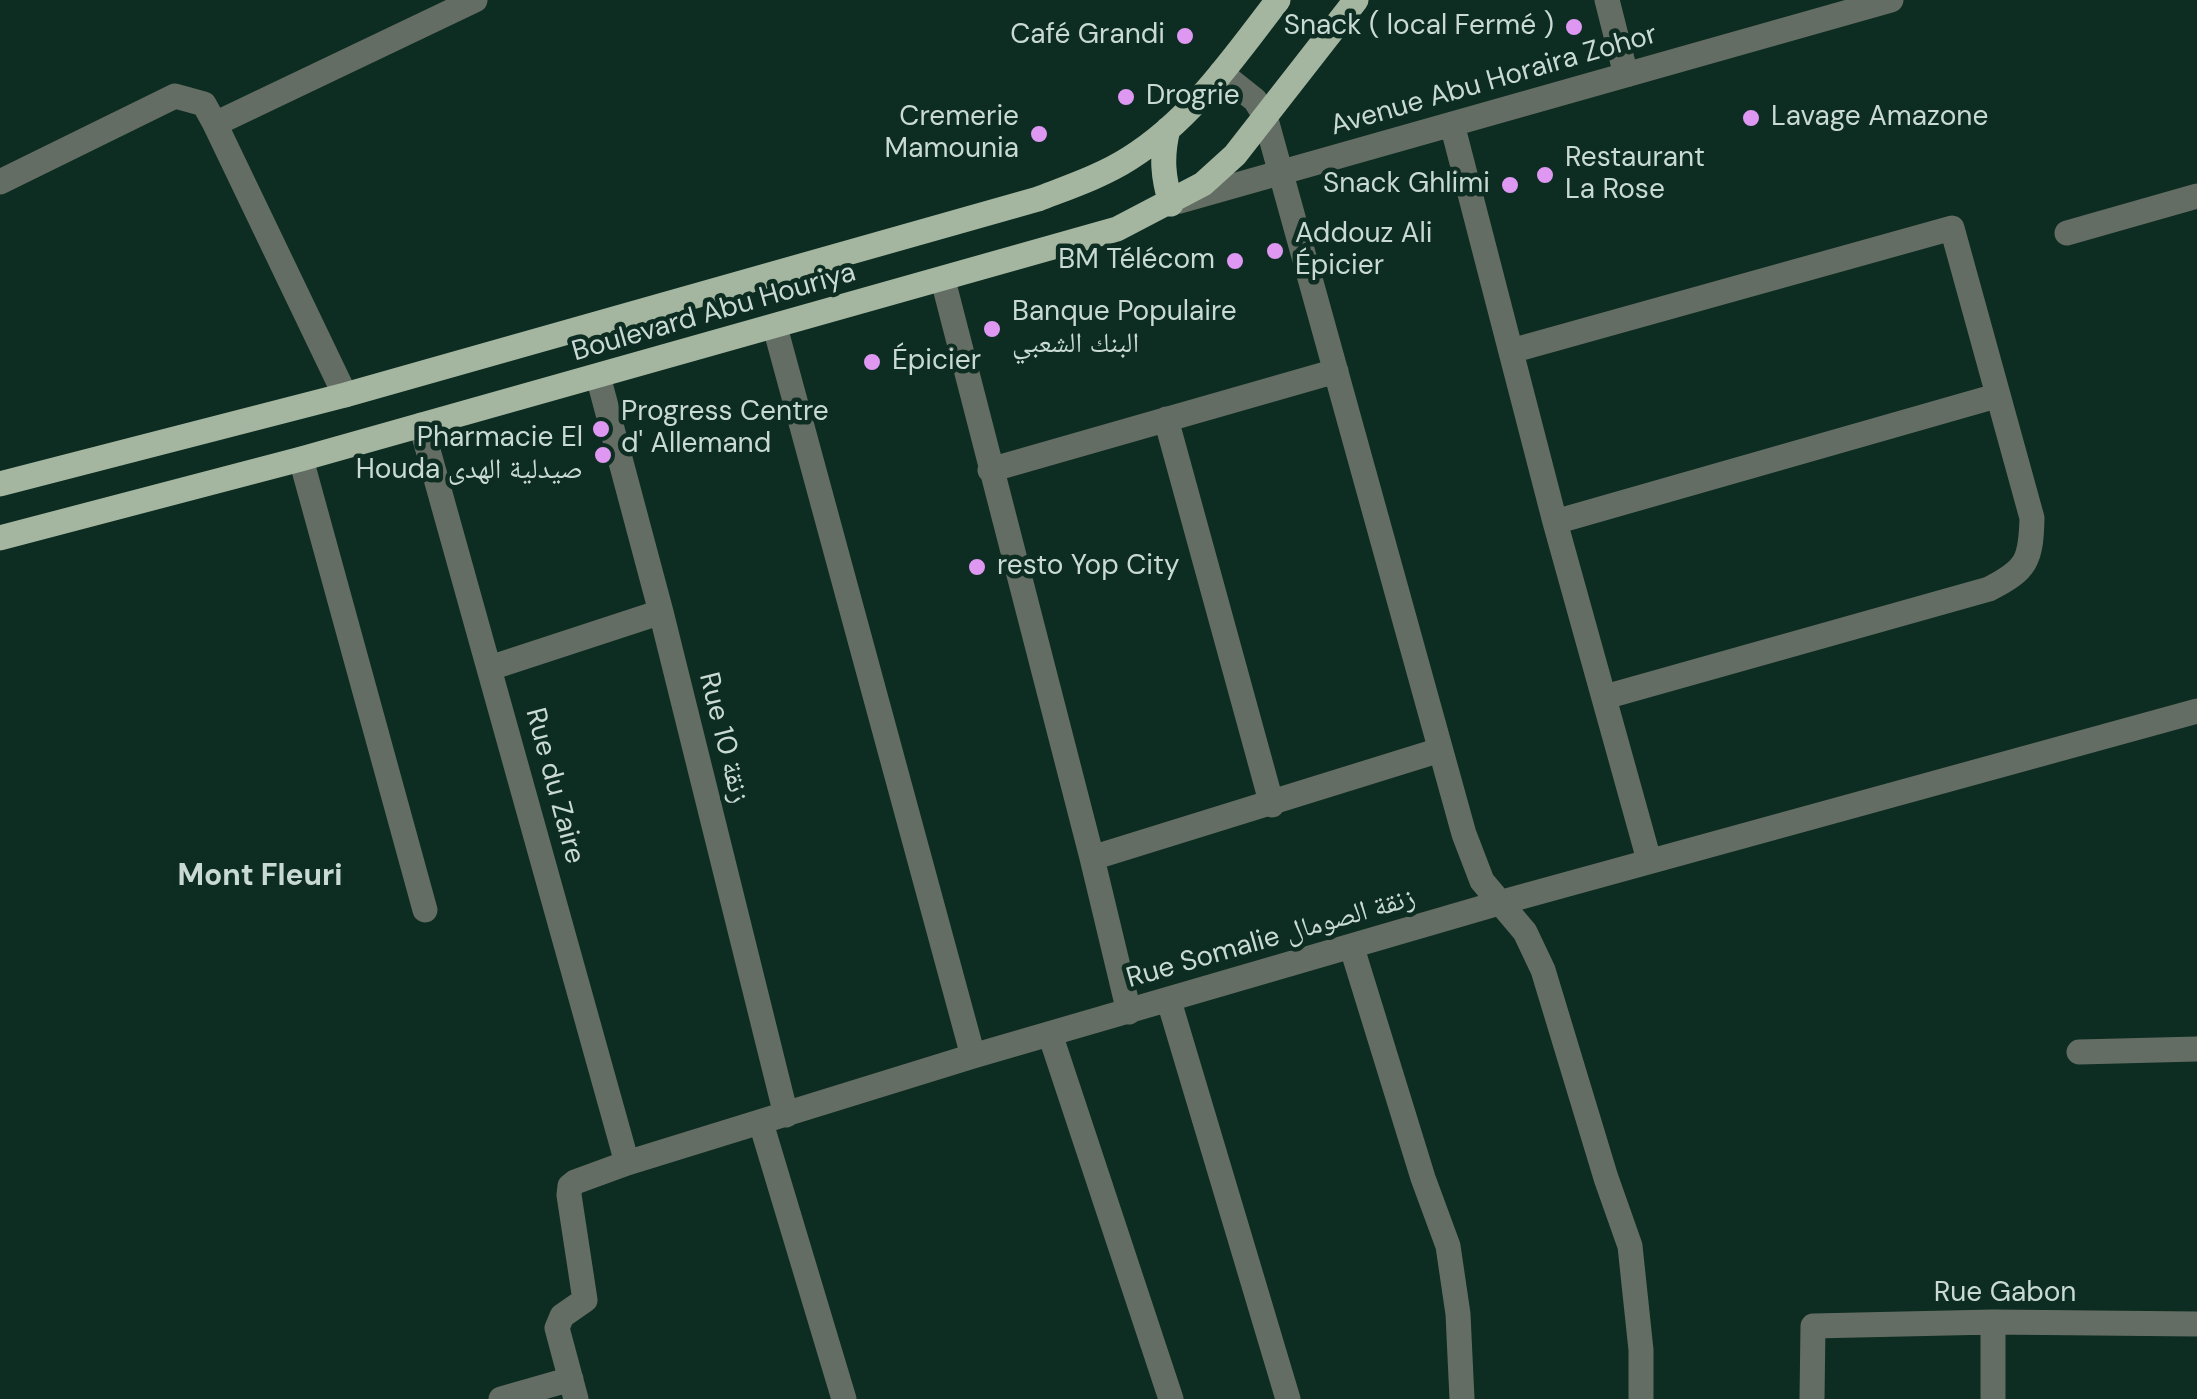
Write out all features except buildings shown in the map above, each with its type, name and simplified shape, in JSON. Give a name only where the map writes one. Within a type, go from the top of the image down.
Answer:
[{"type":"main road","name":"Boulevard Abu Houriya","points":[[0,484],[345,395],[1038,199],[1118,164],[1168,130],[1193,107],[1278,0]]},
{"type":"main road","name":"Boulevard Abu Houriya","points":[[0,538],[300,459],[1116,229],[1170,204],[1234,154],[1356,0]]},
{"type":"main road","points":[[1168,130],[1162,151],[1170,204]]},
{"type":"street","points":[[214,124],[474,0]]},
{"type":"street","points":[[1607,0],[1626,75]]},
{"type":"street","name":"Avenue Abu Horaira Zohor","points":[[1170,204],[1891,0]]},
{"type":"street","points":[[1221,73],[1256,100],[1265,116],[1440,750],[1482,882],[1525,932],[1543,970],[1630,1246],[1642,1350],[1641,1399]]},
{"type":"street","points":[[0,182],[176,96],[204,104],[345,395]]},
{"type":"street","points":[[1452,124],[1649,860]]},
{"type":"street","points":[[2067,233],[2197,196]]},
{"type":"street","points":[[1511,351],[1952,228],[2032,518],[2026,562],[2014,576],[1989,589],[1605,698]]},
{"type":"street","points":[[943,280],[1129,1012]]},
{"type":"street","points":[[775,327],[973,1056]]},
{"type":"street","points":[[990,470],[1336,371]]},
{"type":"street","name":"Rue 10 زنقة","points":[[598,376],[660,612],[774,1119],[844,1399]]},
{"type":"street","points":[[1556,522],[1996,396]]},
{"type":"street","points":[[1166,419],[1272,805]]},
{"type":"street","name":"Rue du Zaire","points":[[421,425],[627,1163]]},
{"type":"street","points":[[300,459],[425,910]]},
{"type":"street","points":[[490,668],[660,612]]},
{"type":"street","name":"Rue Somalie زنقة الصومال","points":[[574,1389],[557,1328],[558,1321],[585,1300],[586,1291],[570,1186],[627,1163],[973,1056],[1649,860],[2197,711]]},
{"type":"street","points":[[1092,858],[1440,750]]},
{"type":"street","points":[[1352,948],[1448,1246],[1458,1314],[1462,1399]]},
{"type":"street","points":[[1170,1001],[1288,1399]]},
{"type":"street","points":[[1050,1034],[1172,1399]]},
{"type":"street","points":[[2079,1052],[2197,1049]]},
{"type":"street","points":[[1993,1322],[1993,1399]]},
{"type":"street","name":"Rue Gabon","points":[[1812,1399],[1813,1326],[1993,1322],[2197,1324]]},
{"type":"street","points":[[501,1399],[574,1389]]},
{"type":"place","name":"Snack ( local Fermé )","points":[[1574,27]]},
{"type":"place","name":"Café Grandi","points":[[1185,36]]},
{"type":"place","name":"Drogrie","points":[[1126,97]]},
{"type":"place","name":"Lavage Amazone","points":[[1751,118]]},
{"type":"place","name":"Cremerie Mamounia","points":[[1039,134]]},
{"type":"place","name":"Restaurant La Rose","points":[[1545,175]]},
{"type":"place","name":"Snack Ghlimi","points":[[1510,185]]},
{"type":"place","name":"Addouz Ali Épicier","points":[[1275,251]]},
{"type":"place","name":"BM Télécom","points":[[1235,261]]},
{"type":"place","name":"Banque Populaire البنك الشعبي","points":[[992,329]]},
{"type":"place","name":"Épicier","points":[[872,362]]},
{"type":"place","name":"Progress Centre d' Allemand","points":[[601,429]]},
{"type":"place","name":"Pharmacie El Houda صيدلية الهدى","points":[[603,455]]},
{"type":"place","name":"resto Yop City","points":[[977,567]]},
{"type":"district","name":"Mont Fleuri","points":[[260,877]]}]
